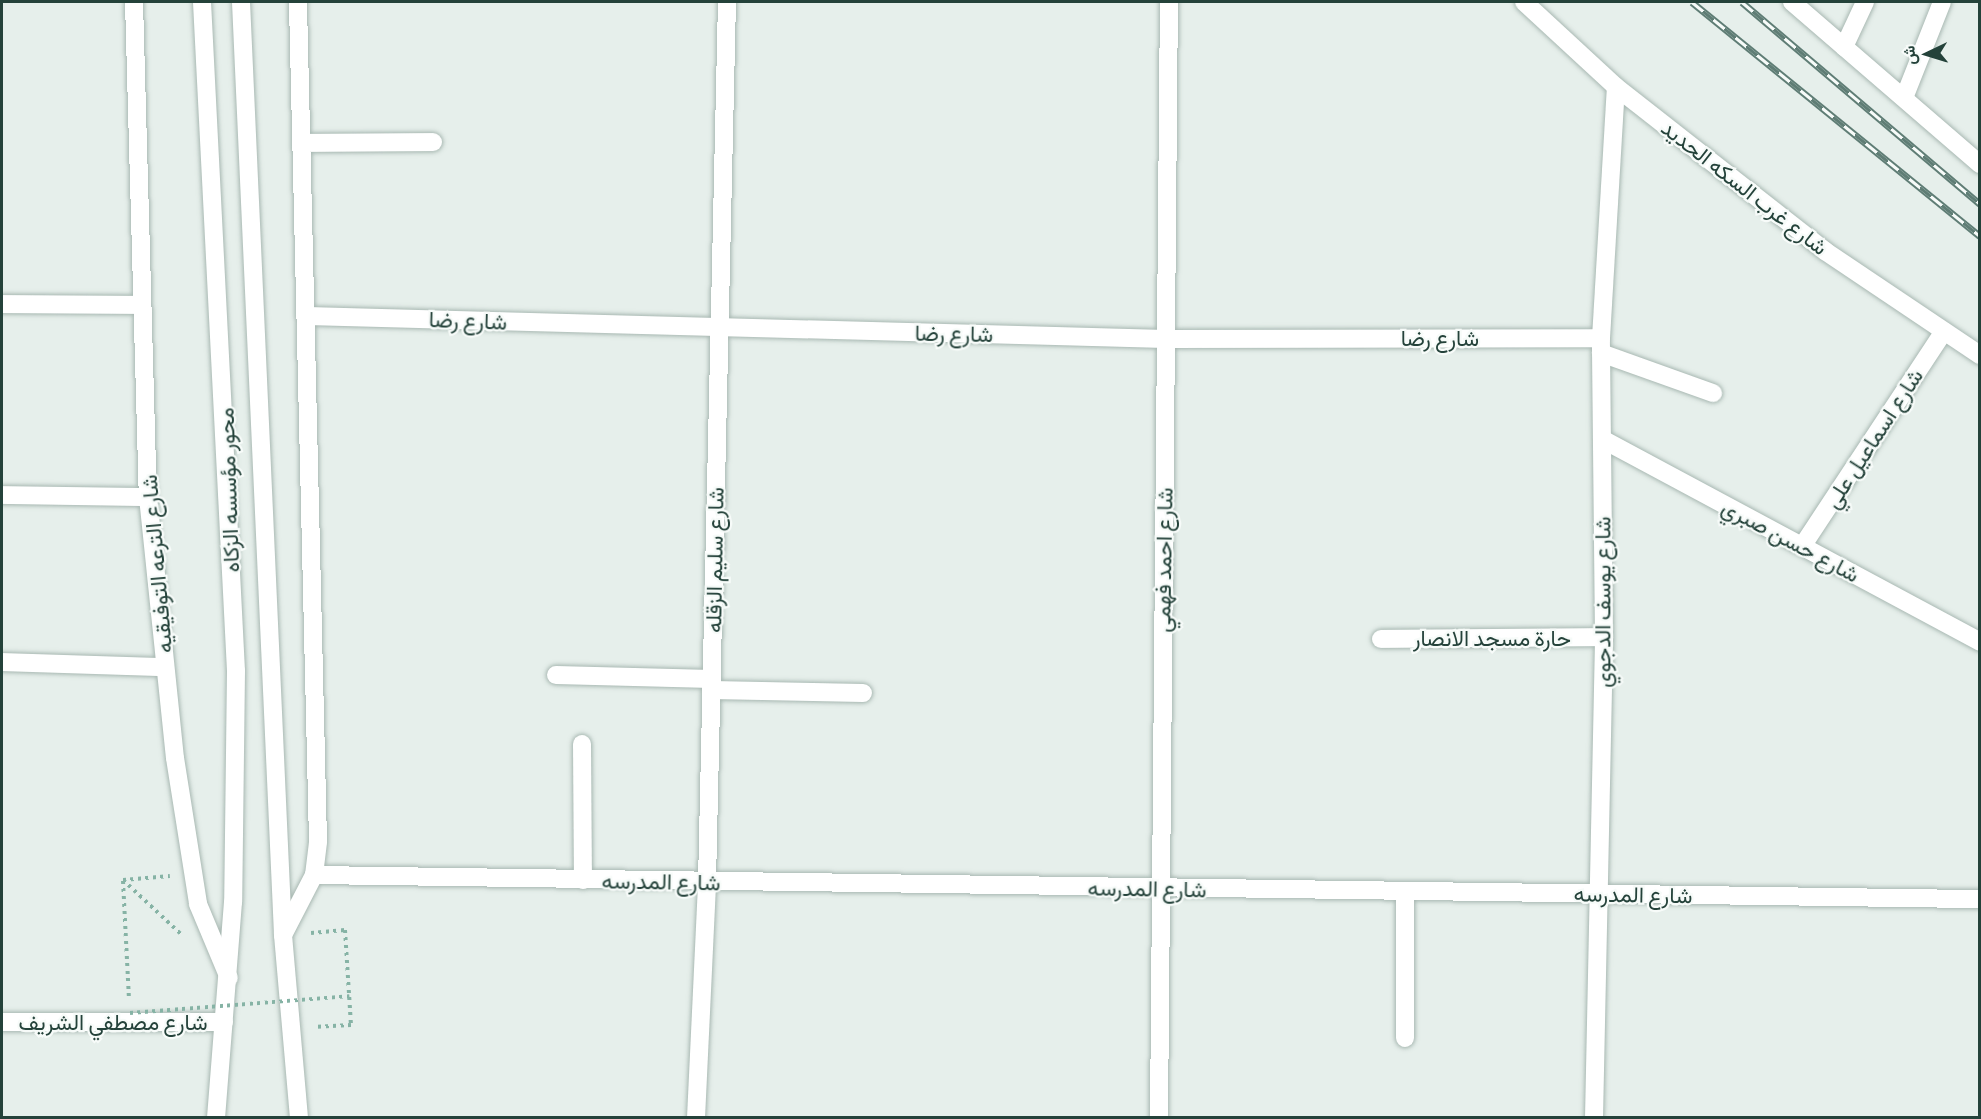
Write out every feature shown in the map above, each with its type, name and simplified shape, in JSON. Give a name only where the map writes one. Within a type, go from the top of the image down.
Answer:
[{"type":"street","name":"شارع الترعه التوفيقيه","points":[[134,2],[148,497],[165,667],[198,904],[229,978],[216,1118]]},
{"type":"street","name":"محور مؤسسه الزكاه","points":[[202,2],[236,671],[229,978]]},
{"type":"street","name":"محور مؤسسه الزكاه","points":[[241,2],[283,935]]},
{"type":"street","points":[[298,2],[318,841],[314,875],[283,935],[299,1118]]},
{"type":"street","name":"شارع سليم الزقله","points":[[696,1118],[707,882],[727,2]]},
{"type":"street","name":"شارع احمد فهمي","points":[[1159,1118],[1157,888],[1167,339],[1169,2]]},
{"type":"street","name":"شارع غرب السكه الحديد","points":[[1524,2],[1616,87],[1825,251],[1980,355]]},
{"type":"street","points":[[1792,2],[1980,164]]},
{"type":"street","points":[[1844,47],[1865,2]]},
{"type":"street","points":[[1904,98],[1942,2]]},
{"type":"street","name":"شارع يوسف الدجوي","points":[[1593,1118],[1596,894],[1604,637],[1601,346],[1616,87]]},
{"type":"street","points":[[302,143],[433,142]]},
{"type":"street","points":[[2,304],[142,305]]},
{"type":"street","name":"شارع رضا","points":[[307,316],[1167,339],[1601,346],[1713,393]]},
{"type":"street","name":"شارع اسماعيل علي","points":[[1803,545],[1944,331]]},
{"type":"street","name":"شارع حسن صبري","points":[[1602,439],[1980,642]]},
{"type":"street","points":[[2,495],[148,497]]},
{"type":"street","name":"حارة مسجد الانصار","points":[[1381,639],[1604,637]]},
{"type":"street","points":[[2,662],[165,667]]},
{"type":"street","points":[[556,675],[863,693]]},
{"type":"street","points":[[582,744],[583,880]]},
{"type":"street","name":"شارع المدرسه","points":[[314,875],[1980,899]]},
{"type":"street","points":[[1405,891],[1405,1038]]},
{"type":"street","name":"شارع مصطفي الشريف","points":[[2,1022],[224,1022]]},
{"type":"path","points":[[123,880],[193,874]]},
{"type":"path","points":[[123,880],[188,940]]},
{"type":"path","points":[[123,880],[130,1013],[350,996]]},
{"type":"path","points":[[293,1029],[351,1025],[345,930]]},
{"type":"railway","points":[[1692,2],[1980,236]]},
{"type":"railway","points":[[1742,2],[1980,204]]}]
